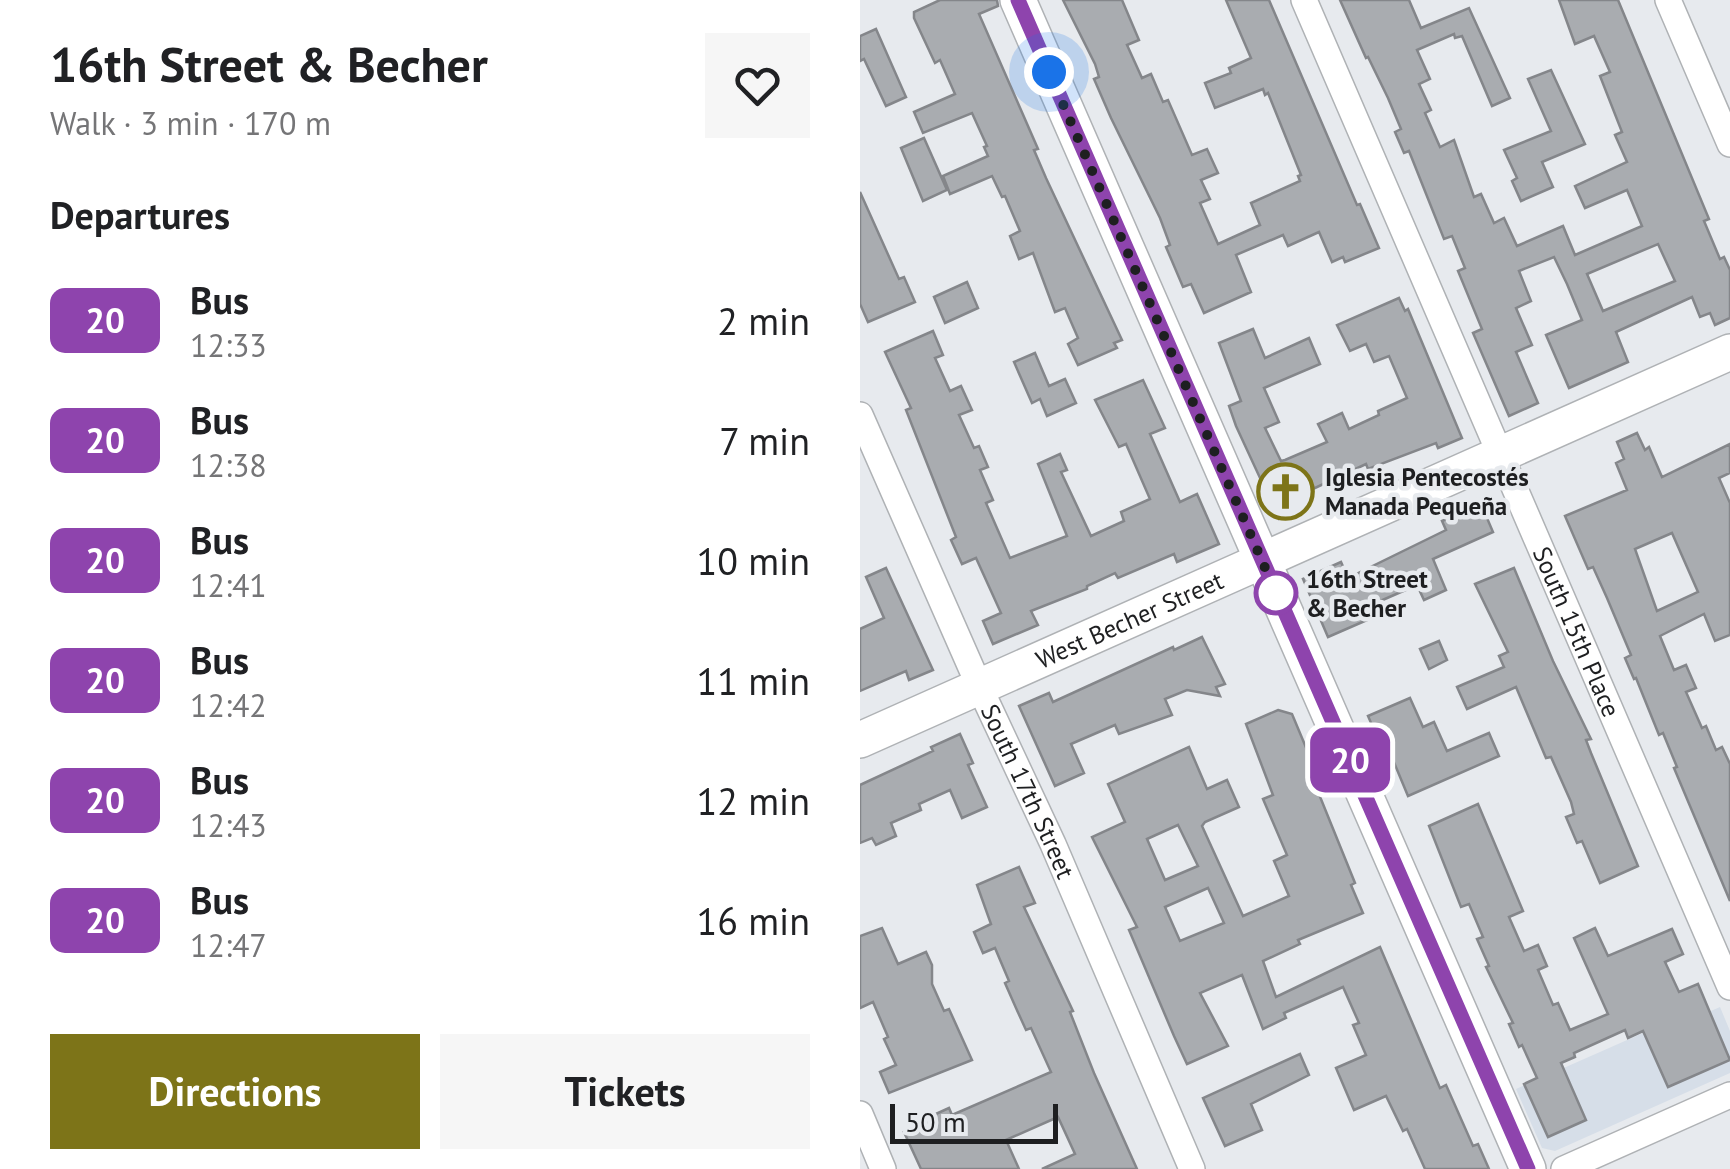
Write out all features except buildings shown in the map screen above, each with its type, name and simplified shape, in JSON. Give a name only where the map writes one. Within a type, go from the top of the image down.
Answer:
[{"type":"main road","points":[[1018,0],[1528,1169]]},
{"type":"main road","name":"West Becher Street","points":[[860,740],[1730,352]]},
{"type":"street","name":"South 15th Place","points":[[1304,0],[1730,988]]},
{"type":"street","points":[[1668,0],[1730,144]]},
{"type":"street","name":"South 17th Street","points":[[860,415],[1053,844],[1192,1169]]},
{"type":"street","points":[[1564,1169],[1730,1095]]},
{"type":"street","points":[[860,1114],[883,1169]]},
{"type":"shaded area","points":[[1720,1007],[1730,1031],[1730,1073],[1555,1151],[1542,1148],[1516,1089],[1643,1033],[1647,1039]]},
{"type":"bus line","name":"20","points":[[1018,0],[1528,1169]]},
{"type":"place","name":"Iglesia Pentecostés Manada Pequeña","points":[[1286,491]]},
{"type":"place","name":"16th Street & Becher","points":[[1276,593]]},
{"type":"route","points":[[1049,72],[1276,593]]}]
